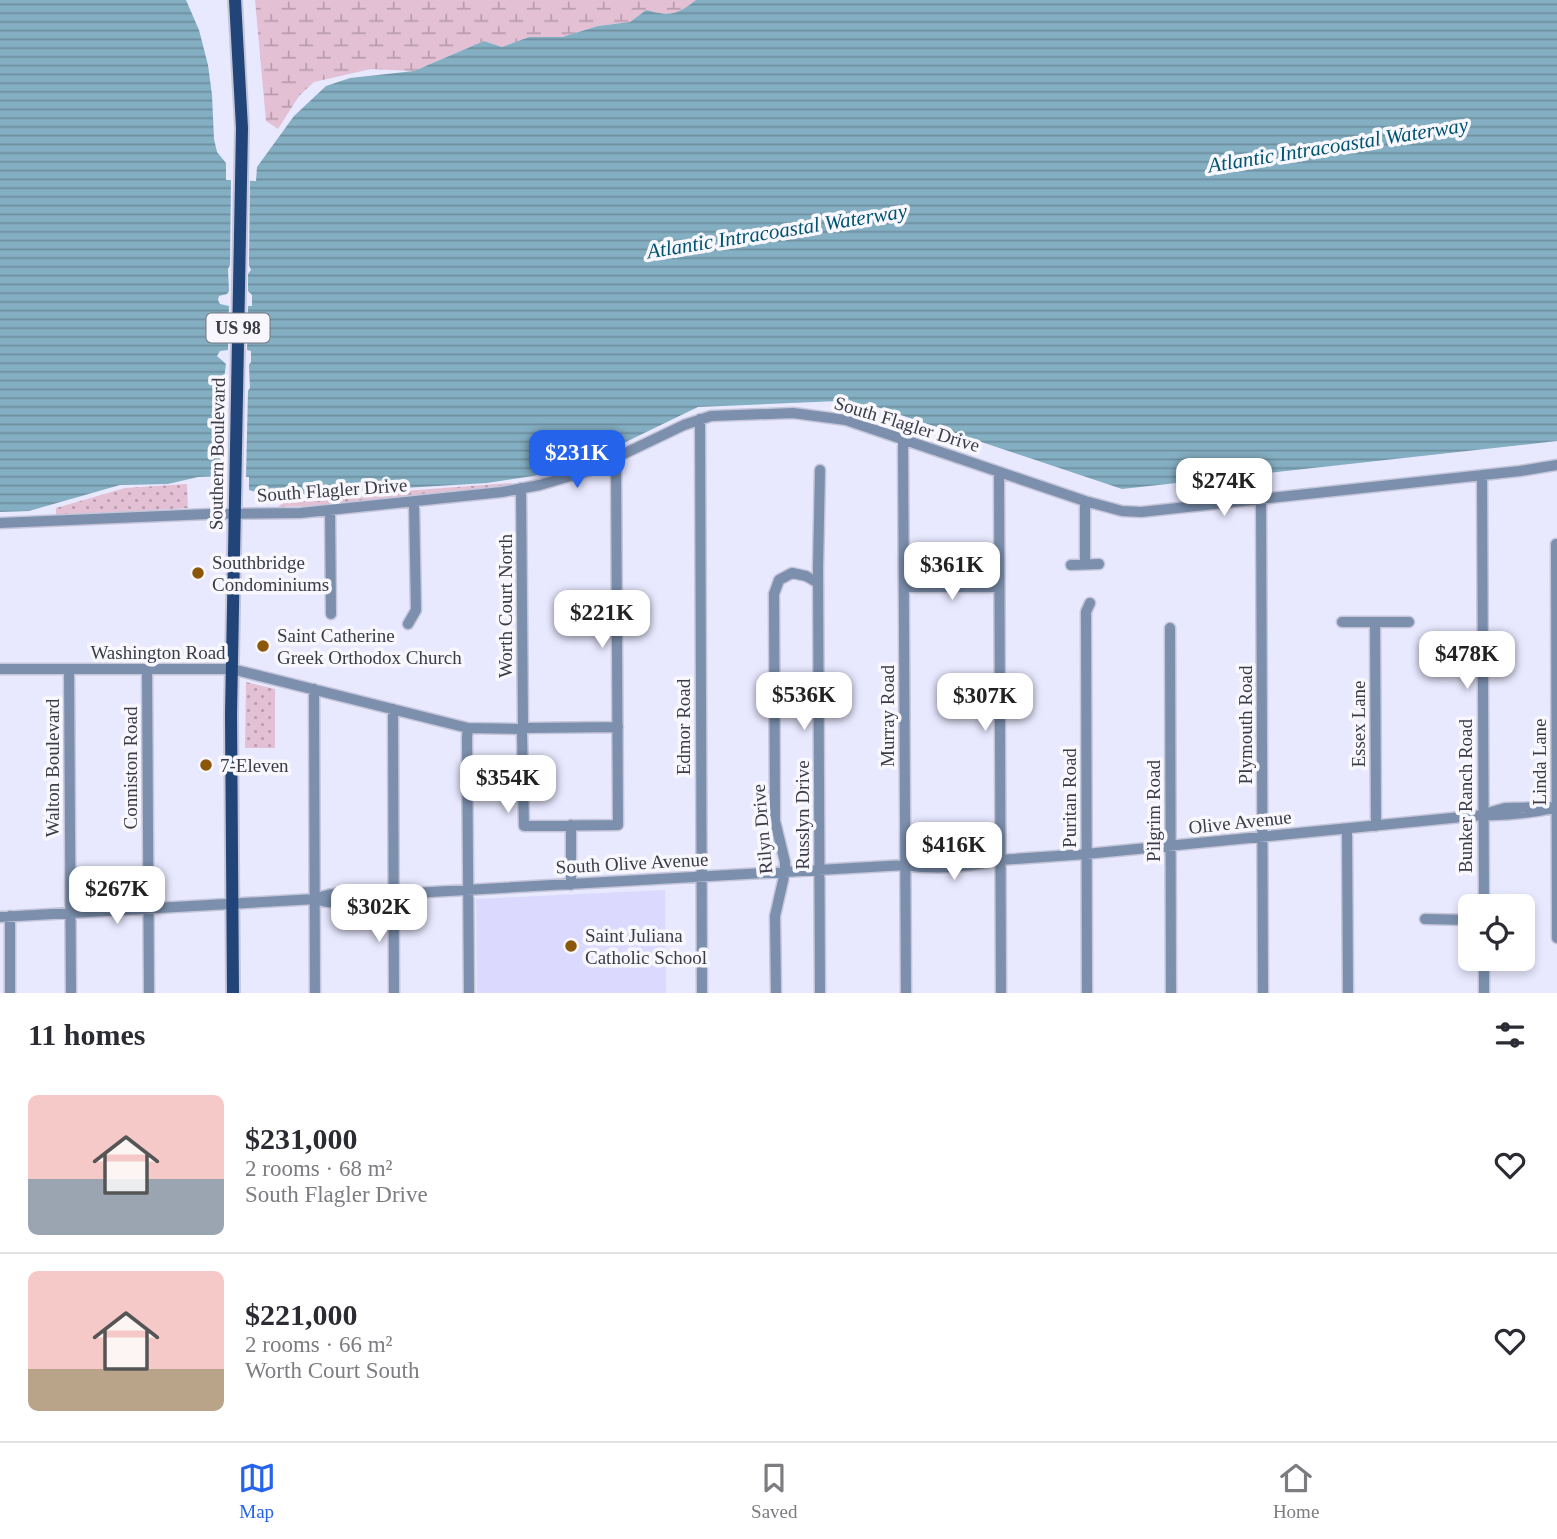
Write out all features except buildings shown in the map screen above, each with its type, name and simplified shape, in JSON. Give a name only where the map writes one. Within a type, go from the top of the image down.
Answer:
[{"type":"main road","name":"Southern Boulevard","points":[[233,993],[232,670],[241,85],[235,0]]},
{"type":"street","name":"South Flagler Drive","points":[[0,523],[330,510],[521,488],[565,478],[616,459],[700,419],[727,414],[807,414],[846,420],[1122,511],[1141,512],[1557,465]]},
{"type":"street","name":"Edmor Road","points":[[700,419],[702,993]]},
{"type":"street","name":"Murray Road","points":[[903,439],[906,993]]},
{"type":"street","points":[[571,885],[571,825],[618,825],[616,459]]},
{"type":"street","name":"Russlyn Drive","points":[[820,470],[820,993]]},
{"type":"street","points":[[999,472],[1001,993]]},
{"type":"street","name":"Bunker Ranch Road","points":[[1482,475],[1483,894]]},
{"type":"street","name":"Worth Court North","points":[[521,488],[523,826],[571,825]]},
{"type":"street","name":"Plymouth Road","points":[[1261,499],[1263,993]]},
{"type":"street","points":[[1085,501],[1085,565]]},
{"type":"street","points":[[408,624],[416,610],[414,502]]},
{"type":"street","points":[[330,510],[331,614]]},
{"type":"street","name":"Linda Lane","points":[[1556,544],[1557,938]]},
{"type":"street","points":[[1071,565],[1099,564]]},
{"type":"street","name":"Rilyn Drive","points":[[776,993],[776,911],[785,862],[775,821],[774,594],[779,580],[792,573],[806,576],[818,583]]},
{"type":"street","points":[[904,587],[999,587]]},
{"type":"street","name":"Puritan Road","points":[[1087,993],[1086,612],[1090,603]]},
{"type":"street","points":[[1342,622],[1409,622]]},
{"type":"street","name":"Essex Lane","points":[[1376,622],[1376,826]]},
{"type":"street","name":"Pilgrim Road","points":[[1170,628],[1171,993]]},
{"type":"street","name":"Washington Road","points":[[0,669],[232,670],[468,728],[618,727]]},
{"type":"street","name":"Conniston Road","points":[[147,669],[149,993]]},
{"type":"street","name":"Walton Boulevard","points":[[69,670],[71,993]]},
{"type":"street","points":[[314,689],[315,993]]},
{"type":"street","points":[[393,709],[394,993]]},
{"type":"street","points":[[468,728],[469,993]]},
{"type":"street","name":"Olive Avenue","points":[[905,865],[924,860],[979,857],[1000,860],[1086,854],[1482,815],[1505,816],[1557,807]]},
{"type":"street","points":[[1347,829],[1348,993]]},
{"type":"street","name":"South Olive Avenue","points":[[5,917],[315,899],[326,903],[350,902],[360,896],[905,865]]},
{"type":"street","points":[[5,917],[10,993]]},
{"type":"street","points":[[1426,919],[1458,920]]},
{"type":"street","points":[[1484,971],[1484,993]]},
{"type":"shaded area","name":"Saint Juliana Catholic School","points":[[665,890],[666,993],[477,993],[476,899]]},
{"type":"green space","points":[[255,0],[696,0],[678,12],[667,14],[646,10],[630,22],[598,26],[562,37],[529,37],[502,47],[484,41],[414,71],[371,69],[314,82],[299,96],[278,129],[266,121]]},
{"type":"green space","points":[[511,483],[512,486],[334,505],[278,507],[284,502],[299,499]]},
{"type":"green space","points":[[187,484],[188,508],[56,516],[56,508],[125,488]]},
{"type":"green space","points":[[246,682],[275,689],[275,748],[245,748]]},
{"type":"water","name":"Atlantic Intracoastal Waterway","points":[[0,0],[186,0],[199,30],[208,65],[214,139],[217,152],[226,163],[226,180],[256,181],[257,167],[294,116],[326,86],[350,78],[414,71],[484,41],[502,47],[529,37],[562,37],[598,26],[630,22],[646,10],[672,13],[696,0],[1557,0],[1557,441],[1122,489],[874,406],[838,401],[698,407],[568,467],[487,483],[269,496],[249,490],[249,477],[198,477],[168,484],[120,485],[29,511],[0,512]]},
{"type":"pier","points":[[231,178],[250,178],[251,270],[248,274],[248,291],[252,295],[252,306],[248,306],[247,350],[251,351],[251,362],[246,478],[224,477],[223,386],[226,364],[217,356],[220,351],[228,350],[229,306],[220,304],[218,300],[219,296],[229,291]]},
{"type":"place","name":"Southbridge Condominiums","points":[[198,573]]},
{"type":"place","name":"Saint Catherine Greek Orthodox Church","points":[[263,646]]},
{"type":"place","name":"7-Eleven","points":[[206,765]]},
{"type":"place","name":"Saint Juliana Catholic School","points":[[571,946]]}]
